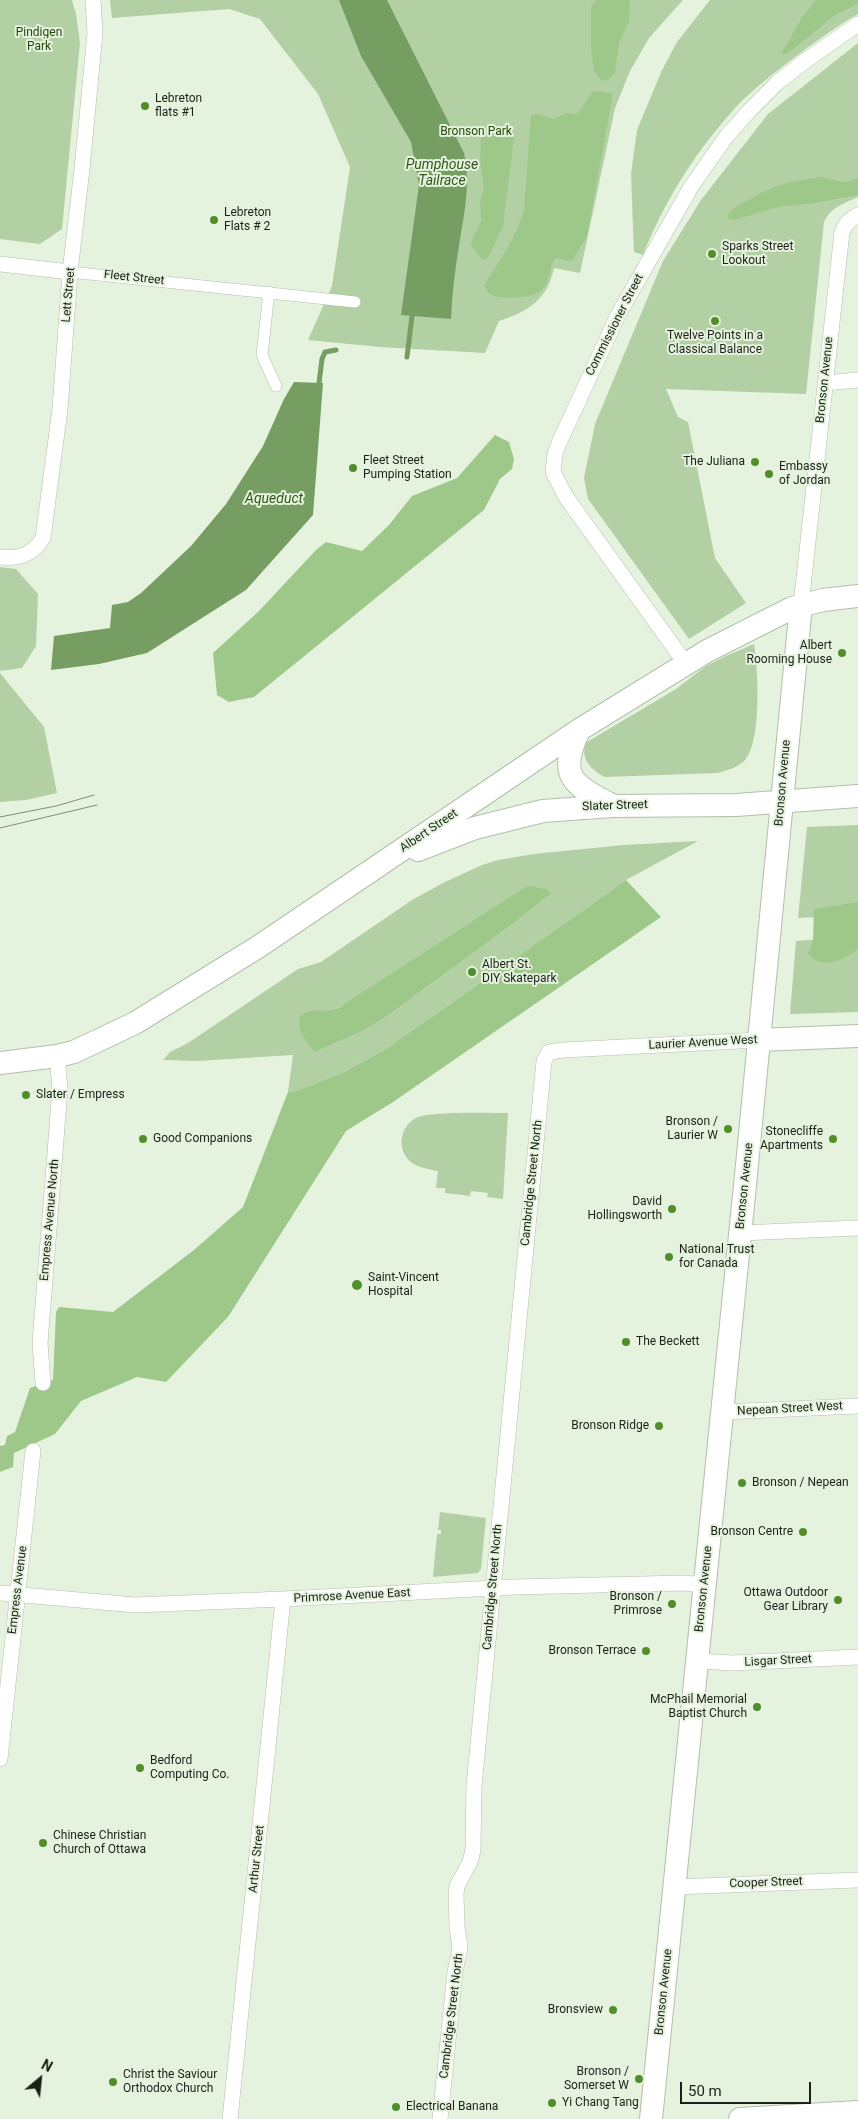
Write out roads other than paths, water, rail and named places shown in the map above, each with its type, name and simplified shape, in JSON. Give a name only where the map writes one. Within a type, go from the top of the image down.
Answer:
[{"type":"main road","name":"Albert Street","points":[[0,1063],[57,1056],[80,1050],[168,1004],[380,865],[579,730],[686,664],[722,643],[800,605],[858,596]]},
{"type":"main road","name":"Bronson Avenue","points":[[651,2119],[759,1040],[800,605]]},
{"type":"main road","points":[[579,730],[570,757],[570,773],[577,785],[612,806]]},
{"type":"main road","name":"Slater Street","points":[[380,865],[475,828],[543,811],[612,806],[736,805],[858,796]]},
{"type":"main road","name":"Laurier Avenue West","points":[[759,1040],[858,1036]]},
{"type":"main road","points":[[740,2119],[858,2112]]},
{"type":"street","name":"Lett Street","points":[[0,557],[22,557],[30,553],[43,538],[60,409],[70,272],[95,32],[93,0]]},
{"type":"street","name":"Commissioner Street","points":[[686,664],[566,497],[553,472],[555,454],[596,358],[626,300],[707,162],[749,111],[778,82],[804,61],[858,24]]},
{"type":"street","name":"Bronson Avenue","points":[[800,605],[842,232],[852,219]]},
{"type":"street","name":"Fleet Street","points":[[0,264],[355,302]]},
{"type":"street","points":[[268,292],[262,354],[276,386]]},
{"type":"street","points":[[825,383],[858,380]]},
{"type":"street","name":"Laurier Avenue West","points":[[549,1052],[759,1040]]},
{"type":"street","name":"Cambridge Street North","points":[[440,2119],[455,1972],[460,1948],[456,1894],[457,1886],[470,1862],[473,1850],[474,1786],[544,1061],[549,1052]]},
{"type":"street","name":"Empress Avenue North","points":[[43,1383],[40,1343],[60,1089],[57,1056]]},
{"type":"street","points":[[740,1233],[858,1228]]},
{"type":"street","name":"Nepean Street West","points":[[722,1412],[858,1406]]},
{"type":"street","name":"Empress Avenue","points":[[0,1759],[33,1451]]},
{"type":"street","name":"Primrose Avenue East","points":[[0,1593],[135,1605],[283,1600],[493,1588],[684,1583],[704,1585]]},
{"type":"street","name":"Arthur Street","points":[[230,2119],[283,1600]]},
{"type":"street","name":"Lisgar Street","points":[[697,1661],[732,1663],[858,1657]]},
{"type":"street","name":"Cooper Street","points":[[674,1887],[858,1880]]},
{"type":"water","name":"Pumphouse Tailrace","points":[[339,0],[387,0],[464,153],[467,188],[455,273],[451,319],[401,315],[419,185],[411,142],[361,56]]},
{"type":"water","name":"Aqueduct","points":[[294,382],[323,383],[313,515],[246,590],[147,653],[99,664],[51,670],[54,636],[110,628],[112,605],[128,602],[141,593],[191,546],[226,504],[263,446],[284,399]]},
{"type":"waterway","points":[[407,357],[412,316]]},
{"type":"waterway","points":[[319,383],[322,359],[325,352],[336,350]]},
{"type":"tram line","points":[[0,817],[56,806],[94,795]]},
{"type":"tram line","points":[[0,828],[97,805]]},
{"type":"place","name":"Lebreton flats #1","points":[[145,106]]},
{"type":"place","name":"Lebreton Flats # 2","points":[[214,220]]},
{"type":"place","name":"Sparks Street Lookout","points":[[712,254]]},
{"type":"place","name":"Twelve Points in a Classical Balance","points":[[715,321]]},
{"type":"place","name":"The Juliana","points":[[755,462]]},
{"type":"place","name":"Fleet Street Pumping Station","points":[[353,468]]},
{"type":"place","name":"Embassy of Jordan","points":[[769,474]]},
{"type":"place","name":"Albert Rooming House","points":[[842,653]]},
{"type":"place","name":"Albert St. DIY Skatepark","points":[[472,972]]},
{"type":"place","name":"Slater / Empress","points":[[26,1095]]},
{"type":"place","name":"Bronson / Laurier W","points":[[728,1129]]},
{"type":"place","name":"Good Companions","points":[[143,1139]]},
{"type":"place","name":"Stonecliffe Apartments","points":[[833,1139]]},
{"type":"place","name":"David Hollingsworth","points":[[672,1209]]},
{"type":"place","name":"National Trust for Canada","points":[[669,1257]]},
{"type":"place","name":"Saint-Vincent Hospital","points":[[357,1285]]},
{"type":"place","name":"The Beckett","points":[[626,1342]]},
{"type":"place","name":"Bronson Ridge","points":[[659,1426]]},
{"type":"place","name":"Bronson / Nepean","points":[[742,1483]]},
{"type":"place","name":"Bronson Centre","points":[[803,1532]]},
{"type":"place","name":"Ottawa Outdoor Gear Library","points":[[838,1600]]},
{"type":"place","name":"Bronson / Primrose","points":[[672,1604]]},
{"type":"place","name":"Bronson Terrace","points":[[646,1651]]},
{"type":"place","name":"McPhail Memorial Baptist Church","points":[[757,1707]]},
{"type":"place","name":"Bedford Computing Co.","points":[[140,1768]]},
{"type":"place","name":"Chinese Christian Church of Ottawa","points":[[43,1843]]},
{"type":"place","name":"Bronsview","points":[[613,2010]]},
{"type":"place","name":"Bronson / Somerset W","points":[[639,2079]]},
{"type":"place","name":"Christ the Saviour Orthodox Church","points":[[113,2082]]},
{"type":"place","name":"Yi Chang Tang","points":[[552,2103]]},
{"type":"place","name":"Electrical Banana","points":[[396,2107]]},
{"type":"park label","name":"Pindigen Park","points":[[39,40]]},
{"type":"park label","name":"Bronson Park","points":[[476,132]]}]
